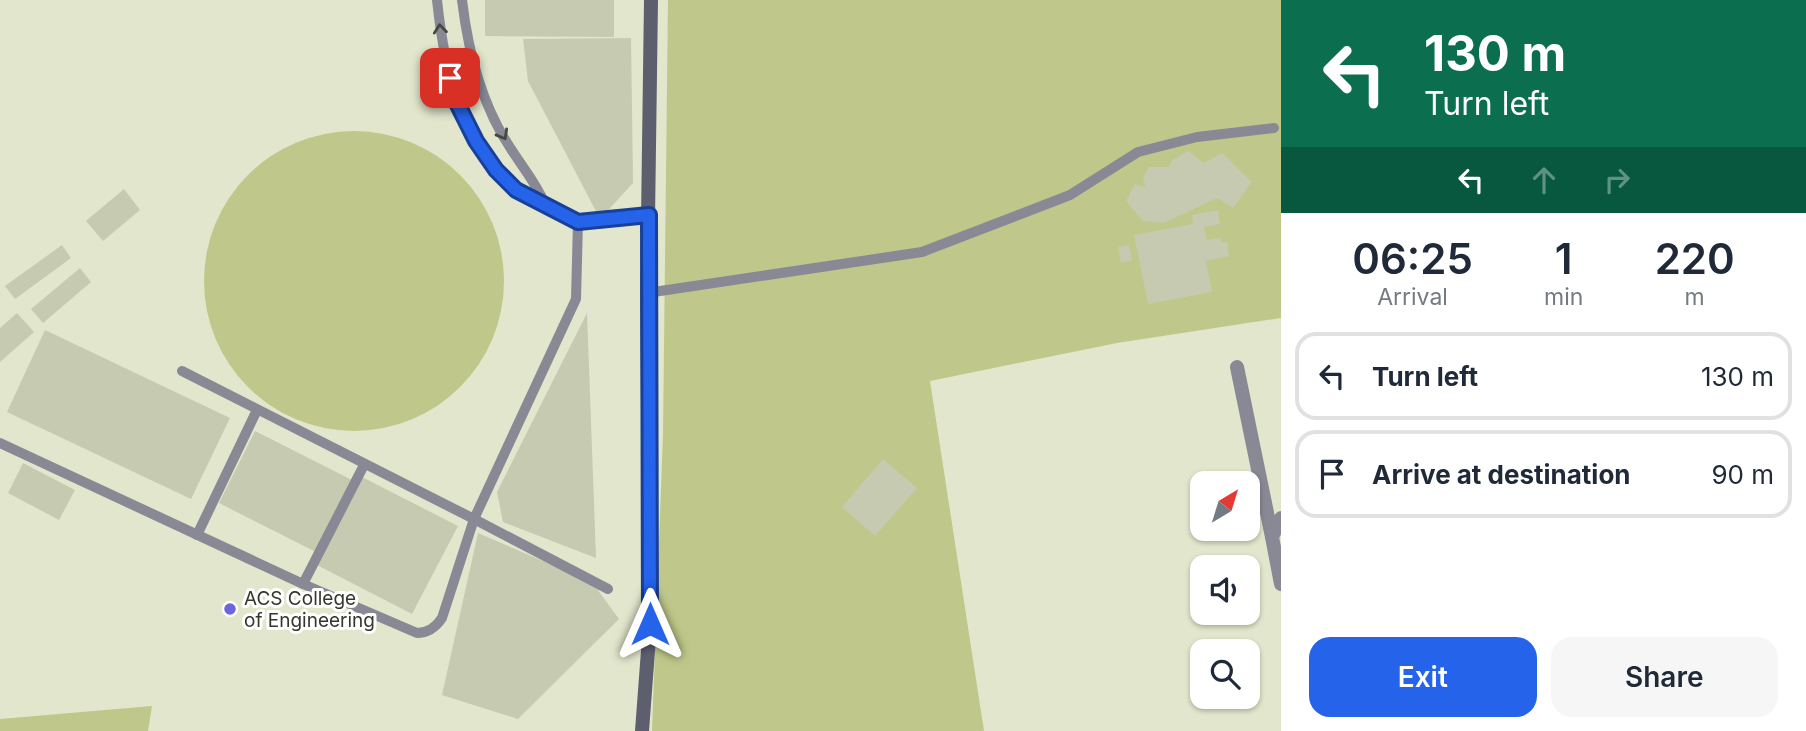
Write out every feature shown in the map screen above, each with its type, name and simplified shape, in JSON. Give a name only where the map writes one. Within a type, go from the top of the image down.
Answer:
[{"type":"street","points":[[642,731],[650,624],[648,293],[651,0]]},
{"type":"street","points":[[1237,367],[1281,584]]},
{"type":"street","points":[[1272,537],[1281,518]]},
{"type":"lane","points":[[437,0],[443,54],[457,103],[476,141],[496,170],[516,190],[578,222],[649,215]]},
{"type":"lane","points":[[462,0],[488,107],[511,149],[534,178],[545,204]]},
{"type":"lane","points":[[648,293],[922,252],[1070,195],[1138,152],[1197,136],[1275,128]]},
{"type":"lane","points":[[0,443],[303,584],[417,633],[427,631],[437,626],[442,618],[474,519],[576,299],[578,222]]},
{"type":"lane","points":[[182,371],[608,589]]},
{"type":"lane","points":[[197,535],[257,410]]},
{"type":"lane","points":[[303,584],[364,465]]},
{"type":"green space","points":[[668,0],[1281,0],[1281,318],[1117,343],[930,381],[984,731],[652,731],[663,434]]},
{"type":"green space","points":[[339,131],[369,131],[398,137],[425,148],[449,165],[470,186],[493,223],[504,266],[498,325],[487,352],[470,376],[449,397],[425,414],[398,425],[369,431],[339,431],[310,425],[283,414],[259,397],[229,365],[210,325],[204,296],[204,266],[210,237],[221,210],[238,186],[270,156],[310,137]]},
{"type":"green space","points":[[152,706],[148,731],[0,731],[0,719]]},
{"type":"building","points":[[485,0],[614,0],[614,37],[485,36]]},
{"type":"building","points":[[631,38],[633,183],[600,219],[528,81],[523,39]]},
{"type":"building","points":[[1188,151],[1204,163],[1222,153],[1252,182],[1233,208],[1217,198],[1164,223],[1143,221],[1126,201],[1135,184],[1146,187],[1143,178],[1149,167],[1169,167],[1172,160]]},
{"type":"building","points":[[124,189],[140,210],[103,241],[86,221]]},
{"type":"building","points":[[1218,210],[1220,224],[1204,227],[1207,240],[1221,238],[1222,243],[1227,242],[1229,256],[1206,261],[1212,292],[1148,304],[1134,235],[1193,224],[1192,215]]},
{"type":"building","points":[[62,245],[71,258],[15,299],[5,286]]},
{"type":"building","points":[[1129,245],[1132,260],[1121,263],[1118,247]]},
{"type":"building","points":[[80,268],[91,282],[43,323],[31,309]]},
{"type":"building","points":[[17,313],[34,332],[0,362],[0,328]]},
{"type":"building","points":[[587,313],[596,558],[503,522],[497,492]]},
{"type":"building","points":[[45,330],[230,418],[191,499],[7,412]]},
{"type":"building","points":[[255,431],[352,480],[316,552],[219,503]]},
{"type":"building","points":[[883,459],[917,488],[875,536],[842,507]]},
{"type":"building","points":[[23,463],[75,490],[59,520],[8,493]]},
{"type":"building","points":[[362,477],[458,526],[412,614],[317,565]]},
{"type":"building","points":[[478,533],[552,565],[597,589],[619,619],[518,719],[442,695]]},
{"type":"place","name":"ACS College of Engineering","points":[[230,609]]},
{"type":"route","points":[[450,78],[457,103],[476,141],[496,170],[516,190],[578,222],[649,215],[650,624]]}]
